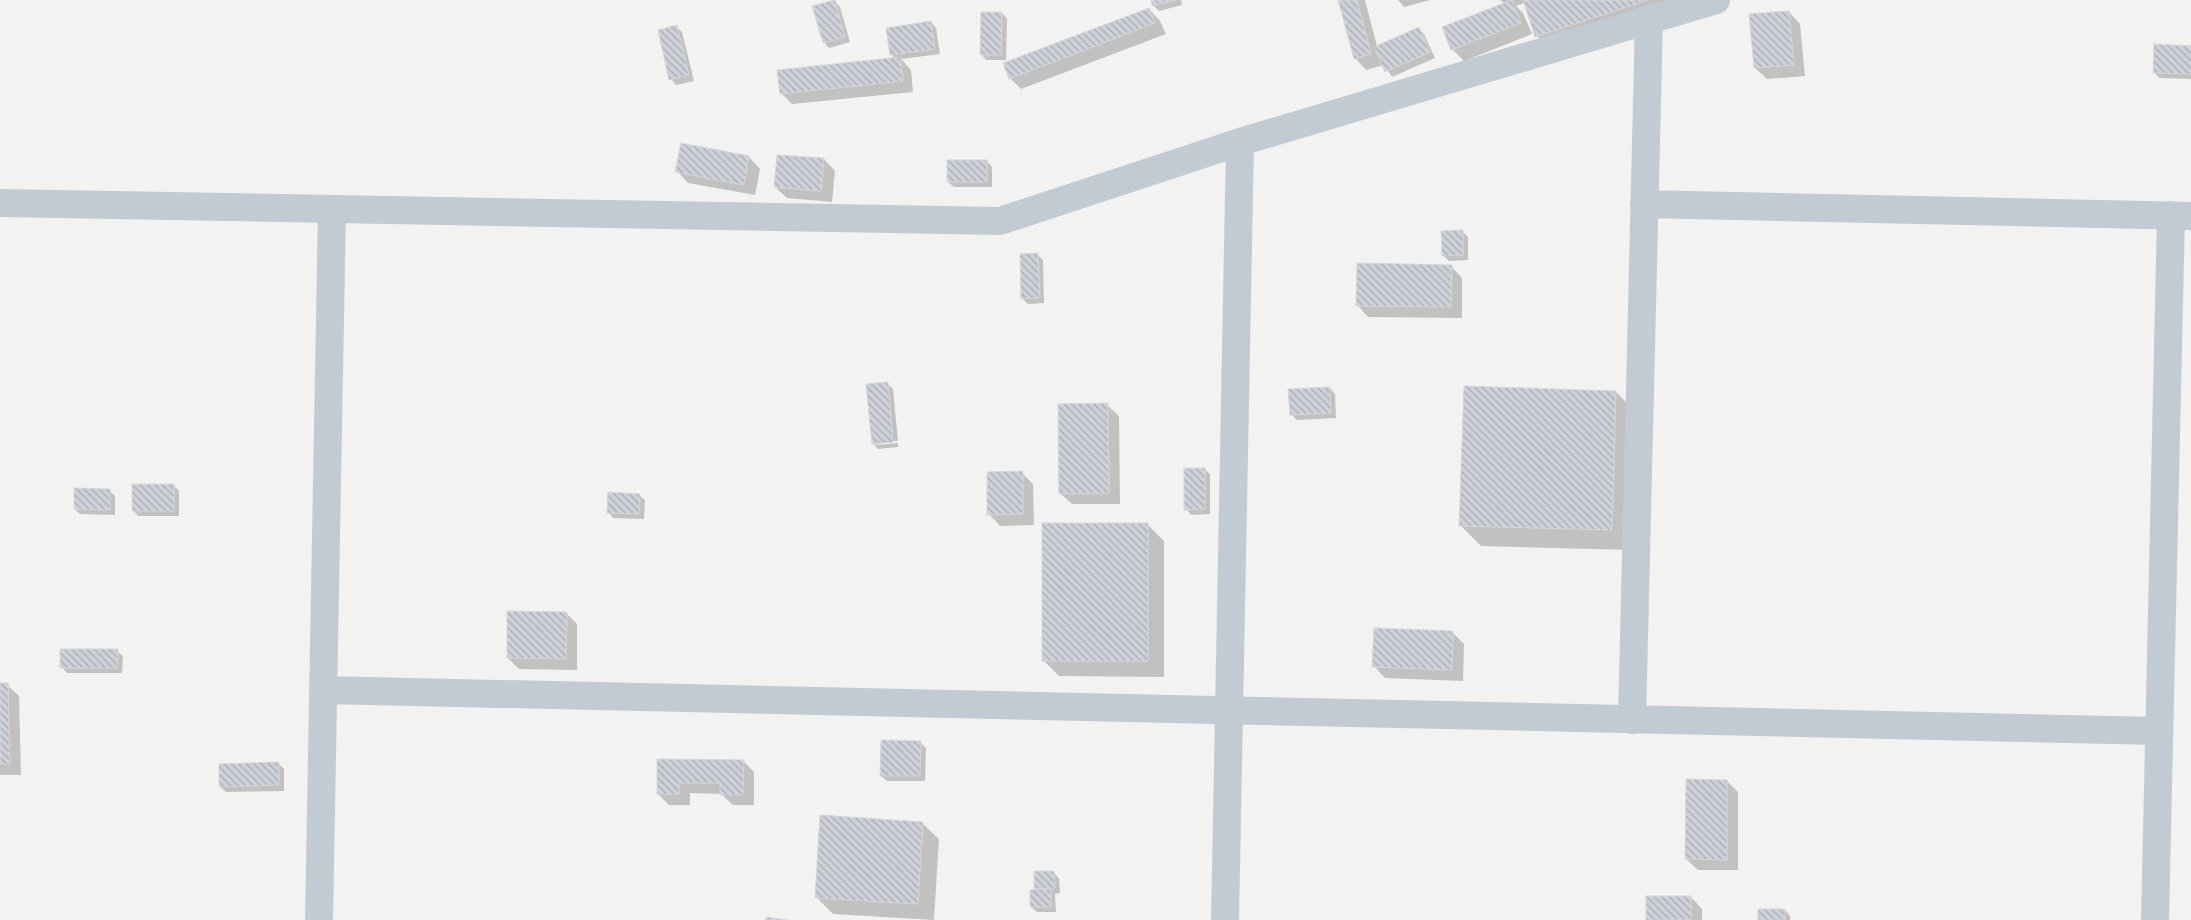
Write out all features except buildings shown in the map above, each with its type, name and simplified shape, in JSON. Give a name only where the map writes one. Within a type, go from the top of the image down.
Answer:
[{"type":"street","points":[[0,203],[1000,221],[1240,142],[1649,19],[1680,5],[1716,0]]},
{"type":"street","points":[[1632,720],[1649,19]]},
{"type":"street","points":[[1225,920],[1240,142]]},
{"type":"street","points":[[1644,204],[2181,216],[2160,731],[2155,920]]},
{"type":"street","points":[[319,920],[332,209]]},
{"type":"street","points":[[324,690],[2160,731]]}]
